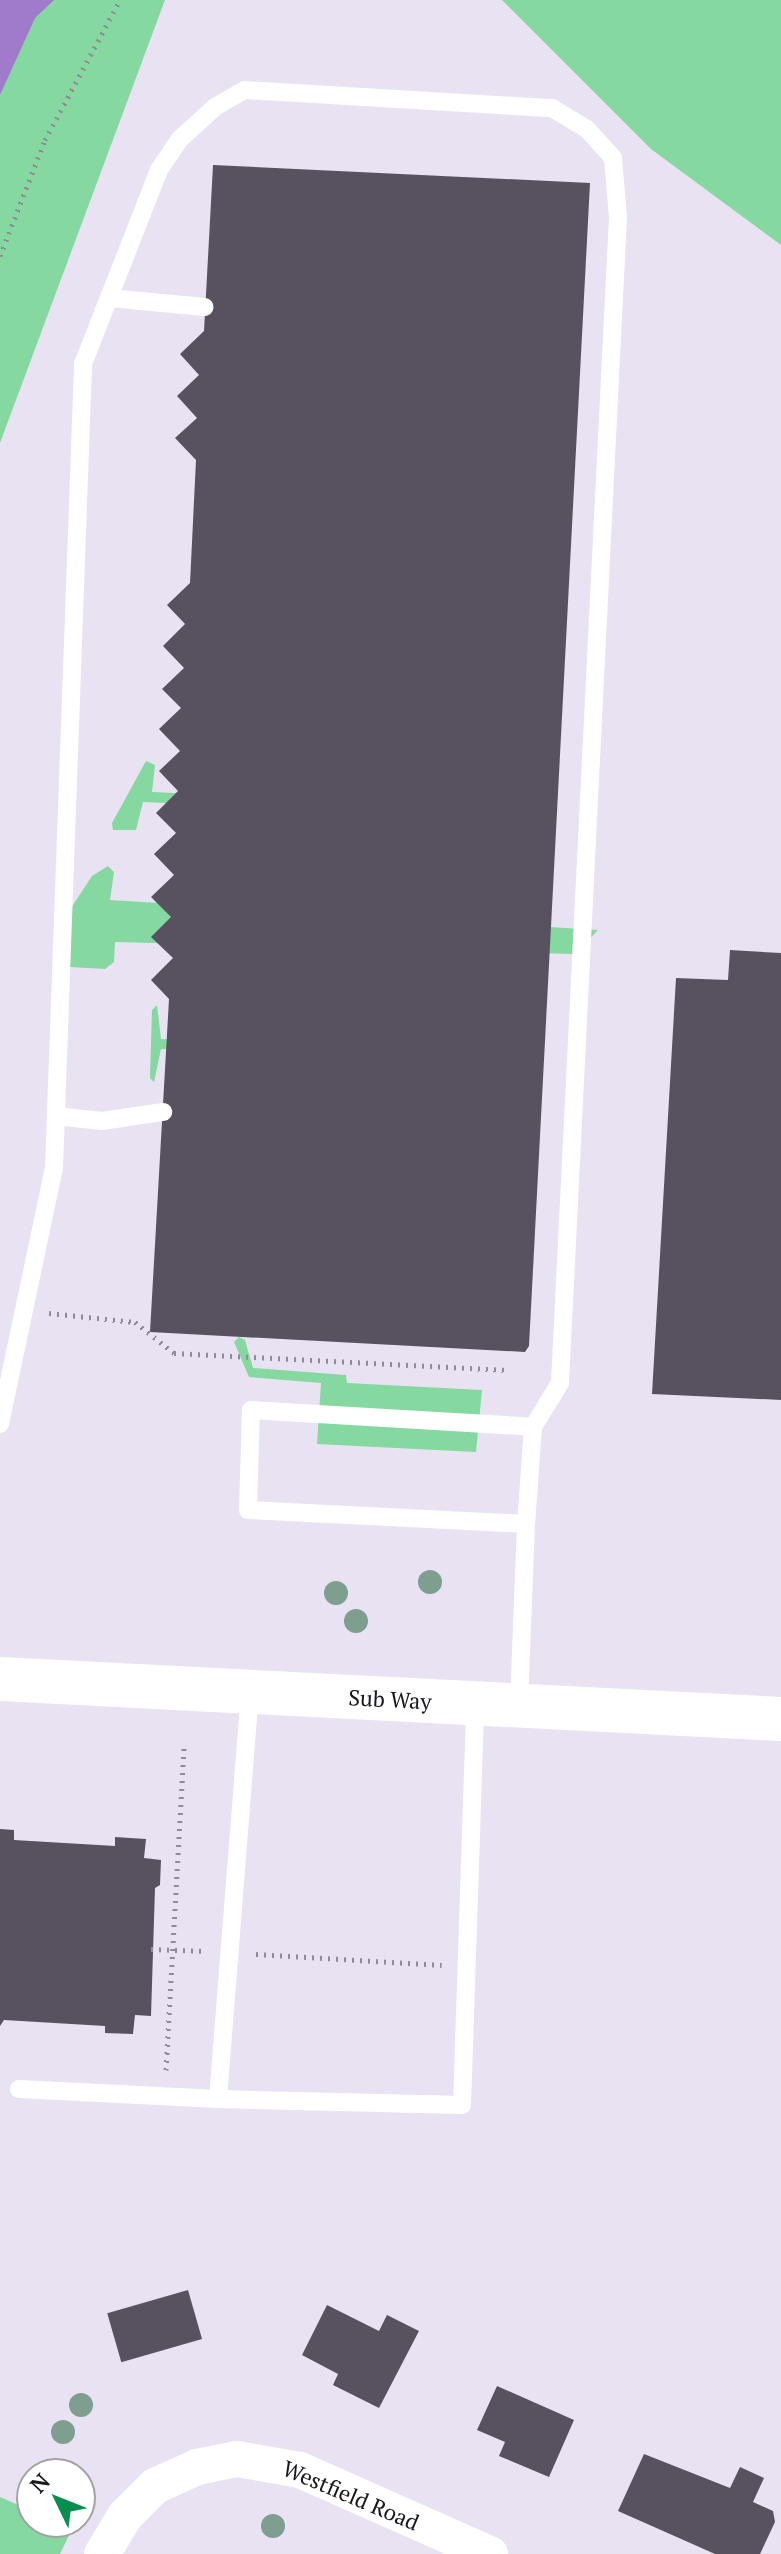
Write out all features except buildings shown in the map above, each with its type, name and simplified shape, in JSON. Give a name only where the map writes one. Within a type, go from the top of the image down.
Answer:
[{"type":"main road","name":"Sub Way","points":[[0,1679],[781,1719]]},
{"type":"street","name":"Westfield Road","points":[[102,2554],[125,2516],[155,2486],[197,2467],[237,2459],[300,2470],[490,2554]]},
{"type":"lane","points":[[0,1424],[54,1168],[83,364],[159,170],[192,129],[245,90],[552,108],[587,129],[613,158],[618,217],[560,1383],[533,1427],[519,1705]]},
{"type":"lane","points":[[109,298],[205,307]]},
{"type":"lane","points":[[56,1116],[102,1121],[163,1112]]},
{"type":"lane","points":[[526,1524],[248,1510],[251,1410],[533,1427]]},
{"type":"lane","points":[[218,2099],[250,1692]]},
{"type":"lane","points":[[19,2089],[218,2099],[462,2105],[475,1703]]},
{"type":"path","points":[[0,256],[45,140],[120,0]]},
{"type":"path","points":[[23,1310],[135,1322],[174,1353],[508,1370]]},
{"type":"path","points":[[166,2076],[184,1743]]},
{"type":"path","points":[[151,1949],[209,1951]]},
{"type":"path","points":[[251,1953],[448,1966]]},
{"type":"green space","points":[[0,0],[165,0],[0,443]]},
{"type":"green space","points":[[502,0],[781,0],[781,245],[651,149]]},
{"type":"green space","points":[[146,761],[155,765],[152,792],[513,808],[511,818],[143,802],[136,830],[113,830],[112,823]]},
{"type":"green space","points":[[108,866],[114,872],[110,900],[598,930],[575,954],[115,942],[114,962],[105,969],[70,967],[71,908],[92,876]]},
{"type":"green space","points":[[157,1005],[161,1039],[508,1057],[508,1066],[161,1049],[154,1082],[150,1078],[152,1010]]},
{"type":"green space","points":[[239,1337],[245,1340],[253,1368],[346,1375],[347,1383],[482,1390],[476,1452],[317,1444],[321,1383],[249,1377],[234,1342]]},
{"type":"green space","points":[[0,2497],[16,2504],[16,2538],[68,2538],[60,2554],[0,2554]]},
{"type":"shaded area","points":[[0,0],[54,0],[35,18],[0,95]]}]
